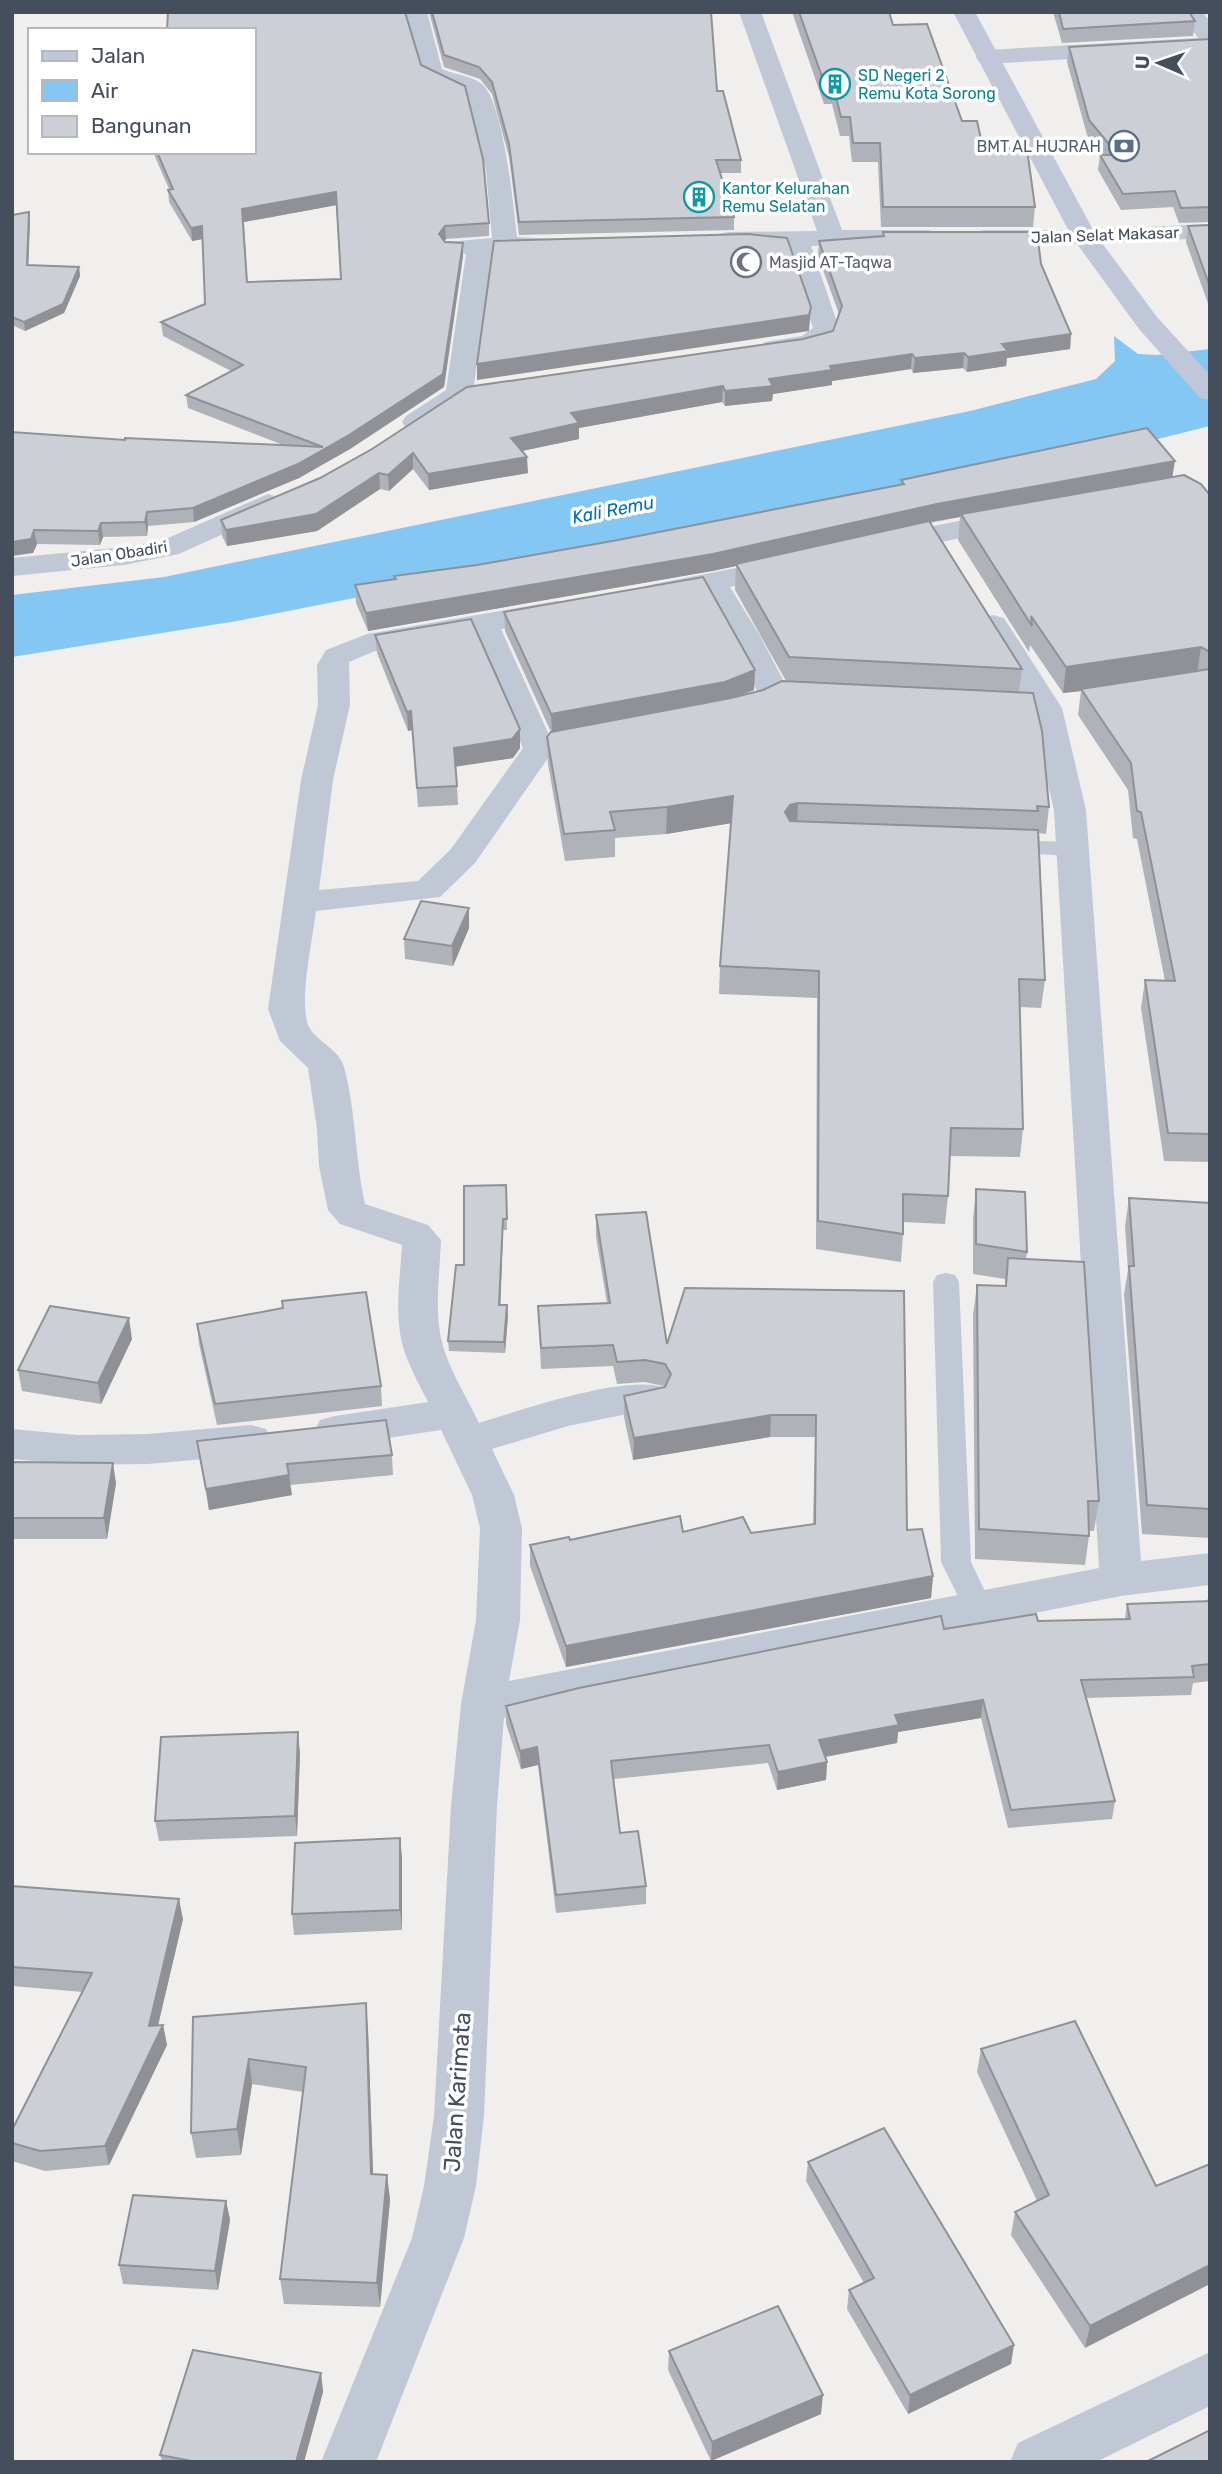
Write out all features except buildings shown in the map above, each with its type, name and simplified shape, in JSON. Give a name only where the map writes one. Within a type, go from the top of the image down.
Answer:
[{"type":"main road","points":[[964,12],[1084,237],[1148,323],[1210,392]]},
{"type":"street","points":[[398,433],[472,391],[480,246],[498,171],[479,96],[471,86],[447,80],[432,72],[416,12]]},
{"type":"street","points":[[750,12],[832,237]]},
{"type":"street","points":[[988,57],[1210,42],[1192,12]]},
{"type":"street","name":"Jalan Selat Makasar","points":[[699,240],[796,237],[1084,237],[1210,231]]},
{"type":"street","points":[[749,351],[814,341],[825,333],[826,321],[796,237]]},
{"type":"street","points":[[480,246],[575,243]]},
{"type":"street","name":"Jalan Obadiri","points":[[12,567],[124,556],[169,548],[199,536],[236,516],[298,491]]},
{"type":"street","points":[[857,551],[1031,516]]},
{"type":"street","points":[[936,533],[966,580],[1060,706],[1073,849],[1121,1580]]},
{"type":"street","points":[[632,597],[818,560]]},
{"type":"street","points":[[703,718],[789,695],[744,634],[713,583]]},
{"type":"street","points":[[483,623],[553,745],[463,856],[428,890],[301,902],[317,779],[334,705],[332,665],[337,656],[367,643],[483,623],[578,607]]},
{"type":"street","points":[[1006,706],[1060,706]]},
{"type":"street","name":"Jalan Karimata","points":[[301,902],[286,1009],[293,1033],[325,1064],[336,1129],[344,1204],[354,1215],[414,1234],[422,1240],[418,1313],[420,1335],[425,1353],[493,1495],[501,1528],[498,1620],[483,1704],[474,1806],[458,2116],[450,2186],[439,2238],[348,2462]]},
{"type":"street","points":[[12,1444],[77,1450],[148,1449],[297,1435],[460,1427],[648,1397]]},
{"type":"street","points":[[483,1704],[1121,1580],[1210,1569]]},
{"type":"street","points":[[1037,2462],[1210,2378]]},
{"type":"lane","points":[[990,846],[1073,849]]},
{"type":"lane","points":[[946,1282],[956,1562],[978,1608]]},
{"type":"water","name":"Kali Remu","points":[[1114,336],[1138,354],[1157,355],[1210,349],[1210,426],[1150,441],[237,621],[12,657],[12,595],[164,577],[970,411],[1096,379],[1115,361]]},
{"type":"place","name":"SD Negeri 2 Remu Kota Sorong","points":[[835,84]]},
{"type":"place","name":"BMT AL HUJRAH","points":[[1124,146]]},
{"type":"place","name":"Kantor Kelurahan Remu Selatan","points":[[699,197]]},
{"type":"place","name":"Masjid AT-Taqwa","points":[[746,262]]}]
